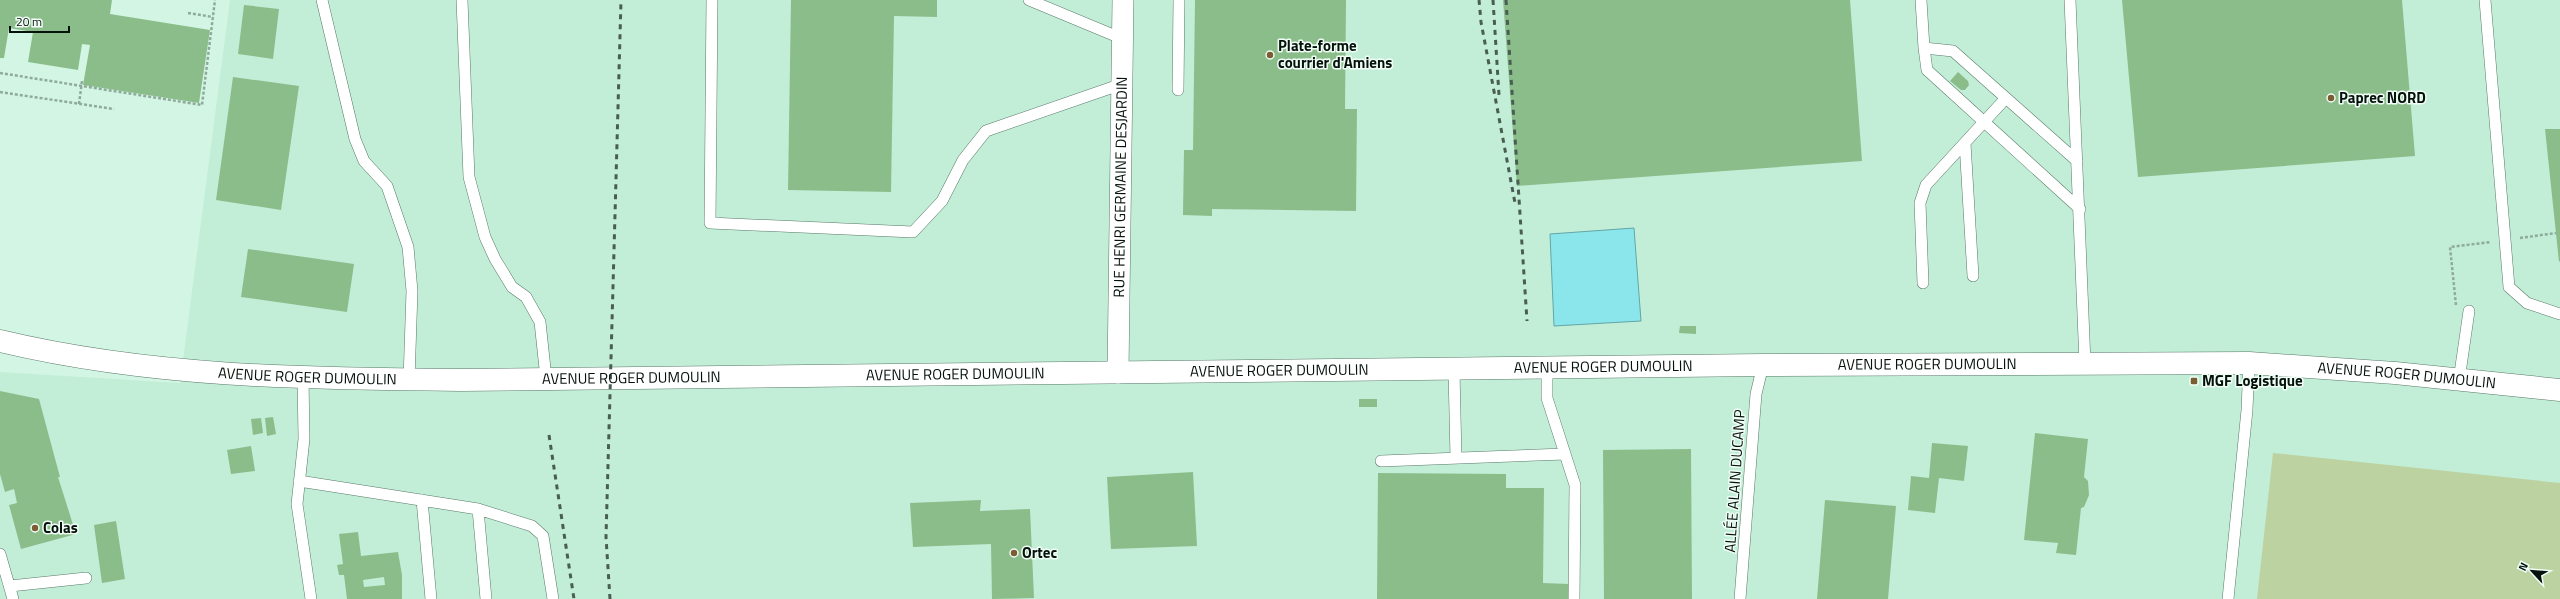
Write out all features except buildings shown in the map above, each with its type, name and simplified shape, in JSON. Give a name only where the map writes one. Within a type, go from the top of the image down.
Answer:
[{"type":"main road","name":"AVENUE ROGER DUMOULIN","points":[[0,341],[73,356],[170,368],[303,377],[409,380],[1454,371],[1763,365],[2249,363],[2459,380],[2560,390]]},
{"type":"street","name":"RUE HENRI GERMAINE DESJARDIN","points":[[1118,373],[1123,0]]},
{"type":"lane","points":[[322,0],[355,139],[364,161],[387,186],[408,247],[412,291],[409,380]]},
{"type":"lane","points":[[462,0],[469,177],[485,237],[495,259],[512,287],[526,297],[540,322],[546,378]]},
{"type":"lane","points":[[712,0],[710,223],[913,232],[942,201],[962,160],[986,131],[1122,84]]},
{"type":"lane","points":[[1029,0],[1123,39]]},
{"type":"lane","points":[[1178,90],[1180,0]]},
{"type":"lane","points":[[1921,0],[1926,70],[2080,209]]},
{"type":"lane","points":[[2070,0],[2080,209],[2085,363]]},
{"type":"lane","points":[[2485,0],[2509,287],[2527,303],[2560,314]]},
{"type":"lane","points":[[1924,48],[1953,51],[2077,161]]},
{"type":"lane","points":[[1923,283],[1920,203],[1926,185],[2006,98]]},
{"type":"lane","points":[[1965,143],[1973,276]]},
{"type":"lane","points":[[2459,380],[2469,311]]},
{"type":"lane","points":[[2228,599],[2247,410],[2249,363]]},
{"type":"lane","name":"ALLÉE ALAIN DUCAMP","points":[[1740,599],[1756,394],[1763,365]]},
{"type":"lane","points":[[1547,369],[1547,398],[1575,485],[1574,599]]},
{"type":"lane","points":[[1454,371],[1456,458]]},
{"type":"lane","points":[[303,377],[304,439],[297,504],[311,599]]},
{"type":"lane","points":[[1381,461],[1565,454]]},
{"type":"lane","points":[[299,481],[478,509],[532,526],[543,536],[553,599]]},
{"type":"lane","points":[[422,500],[431,599]]},
{"type":"lane","points":[[478,509],[486,599]]},
{"type":"lane","points":[[0,554],[13,599]]},
{"type":"lane","points":[[10,586],[86,578]]},
{"type":"path","points":[[0,73],[202,105],[215,0]]},
{"type":"path","points":[[188,13],[213,17]]},
{"type":"path","points":[[79,104],[82,81]]},
{"type":"path","points":[[0,92],[114,109]]},
{"type":"path","points":[[2456,307],[2450,247],[2556,233]]},
{"type":"shaded area","points":[[230,0],[2560,0],[2560,599],[0,599],[0,372],[180,383]]},
{"type":"shaded area","points":[[2273,453],[2560,483],[2560,599],[2257,599]]},
{"type":"water","points":[[1634,228],[1641,321],[1554,326],[1550,234]]},
{"type":"railway","points":[[610,599],[606,537],[621,0]]},
{"type":"railway","points":[[1479,0],[1481,22],[1515,203]]},
{"type":"railway","points":[[1493,0],[1499,95]]},
{"type":"railway","points":[[1506,0],[1527,321]]},
{"type":"railway","points":[[549,435],[574,599]]},
{"type":"place","name":"Plate-forme courrier d'Amiens","points":[[1270,55]]},
{"type":"place","name":"Paprec NORD","points":[[2331,98]]},
{"type":"place","name":"MGF Logistique","points":[[2194,381]]},
{"type":"place","name":"Colas","points":[[35,528]]},
{"type":"place","name":"Ortec","points":[[1014,553]]}]
